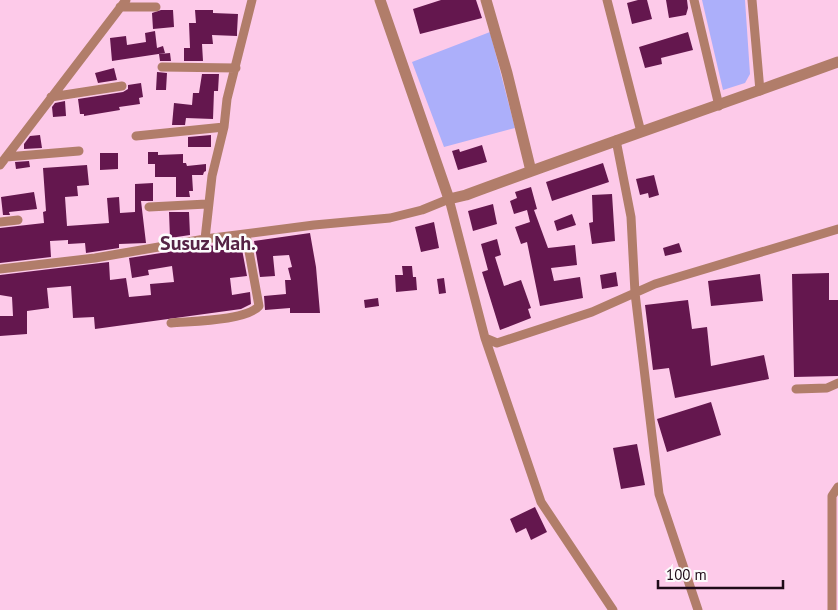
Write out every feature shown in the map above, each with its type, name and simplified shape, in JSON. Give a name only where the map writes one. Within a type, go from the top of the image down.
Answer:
[{"type":"street","points":[[205,239],[207,204],[224,127],[227,100],[252,0]]},
{"type":"street","points":[[380,0],[449,199],[485,338],[541,502],[613,610]]},
{"type":"street","points":[[486,0],[507,72],[531,171]]},
{"type":"street","points":[[607,0],[641,132]]},
{"type":"street","points":[[694,0],[719,106]]},
{"type":"street","points":[[752,0],[760,91]]},
{"type":"street","points":[[0,165],[123,4],[156,7]]},
{"type":"street","points":[[0,269],[95,258],[205,239],[314,225],[390,218],[422,210],[449,199],[466,195],[838,62]]},
{"type":"street","points":[[162,67],[236,68]]},
{"type":"street","points":[[51,97],[122,86]]},
{"type":"street","points":[[136,136],[224,127]]},
{"type":"street","points":[[616,140],[631,217],[635,293],[659,494],[698,610]]},
{"type":"street","points":[[6,156],[79,151]]},
{"type":"street","points":[[149,207],[207,204]]},
{"type":"street","points":[[0,222],[18,220]]},
{"type":"street","points":[[485,338],[498,343],[592,312],[655,284],[838,229]]},
{"type":"street","points":[[170,323],[216,319],[253,311],[260,306],[246,235]]},
{"type":"street","points":[[796,389],[827,388],[838,383]]},
{"type":"street","points":[[832,610],[832,496],[838,487]]},
{"type":"shaded area","points":[[702,0],[745,0],[750,74],[745,83],[723,90]]},
{"type":"shaded area","points":[[490,32],[515,128],[444,147],[412,62]]},
{"type":"building","points":[[441,0],[476,0],[482,18],[420,34],[413,9]]},
{"type":"building","points":[[647,0],[652,19],[632,24],[627,3]]},
{"type":"building","points":[[666,0],[687,0],[688,8],[686,15],[669,18]]},
{"type":"building","points":[[161,10],[173,10],[174,27],[153,29],[152,13]]},
{"type":"building","points":[[195,10],[213,10],[213,13],[238,14],[237,36],[212,35],[213,44],[202,44],[203,61],[184,61],[184,48],[190,48],[189,23],[196,23]]},
{"type":"building","points":[[155,31],[157,48],[163,46],[165,53],[112,61],[110,38],[126,36],[127,45],[146,42],[145,33]]},
{"type":"building","points":[[688,32],[693,50],[661,58],[662,64],[645,68],[639,47]]},
{"type":"building","points":[[170,53],[171,61],[160,61],[159,54]]},
{"type":"building","points":[[114,68],[117,80],[98,83],[95,73]]},
{"type":"building","points":[[157,72],[167,73],[166,90],[156,90]]},
{"type":"building","points":[[202,74],[219,74],[218,91],[214,91],[213,119],[186,118],[185,125],[172,125],[174,103],[192,105],[193,93],[199,93]]},
{"type":"building","points":[[141,83],[143,97],[139,98],[140,104],[119,107],[120,110],[84,116],[84,114],[80,114],[78,99],[123,92],[128,89],[128,85]]},
{"type":"building","points":[[65,101],[66,116],[53,117],[52,107],[55,103]]},
{"type":"building","points":[[40,135],[42,148],[24,149],[24,144],[30,136]]},
{"type":"building","points":[[211,135],[211,147],[188,147],[188,137]]},
{"type":"building","points":[[482,145],[487,162],[458,170],[452,151],[459,149],[460,152]]},
{"type":"building","points":[[148,152],[158,152],[158,155],[183,154],[183,163],[186,163],[187,166],[206,164],[206,171],[203,175],[192,175],[193,191],[189,191],[190,197],[176,197],[176,177],[155,177],[155,164],[148,164]]},
{"type":"building","points":[[100,153],[118,153],[118,169],[100,170]]},
{"type":"building","points":[[29,161],[30,167],[16,169],[15,162]]},
{"type":"building","points":[[603,163],[609,182],[552,201],[546,182]]},
{"type":"building","points":[[87,165],[89,185],[77,186],[78,196],[65,197],[67,226],[109,223],[107,198],[119,197],[120,213],[135,212],[135,184],[153,183],[153,201],[141,201],[146,243],[119,244],[119,248],[86,253],[85,243],[68,244],[68,240],[50,241],[51,257],[0,263],[0,228],[44,223],[43,212],[46,211],[43,168]]},
{"type":"building","points":[[654,175],[659,195],[649,198],[648,193],[640,195],[636,179]]},
{"type":"building","points":[[531,187],[537,209],[534,210],[548,248],[575,245],[577,265],[551,268],[554,281],[580,277],[583,298],[540,306],[527,242],[521,244],[515,227],[530,222],[527,210],[514,214],[510,201],[517,198],[515,192]]},
{"type":"building","points":[[34,192],[37,209],[9,212],[10,215],[3,215],[1,197]]},
{"type":"building","points":[[612,194],[615,241],[592,244],[589,223],[593,222],[592,195]]},
{"type":"building","points":[[493,204],[497,224],[473,231],[468,211]]},
{"type":"building","points":[[169,212],[189,212],[190,235],[170,238]]},
{"type":"building","points":[[572,214],[576,225],[557,231],[554,221]]},
{"type":"building","points":[[434,222],[439,248],[421,252],[415,227]]},
{"type":"building","points":[[310,233],[316,267],[320,313],[290,313],[290,308],[265,310],[264,296],[286,294],[285,280],[291,280],[288,268],[292,267],[289,255],[273,256],[275,276],[260,277],[254,241]]},
{"type":"building","points":[[497,239],[501,255],[495,257],[504,286],[521,280],[531,308],[528,309],[531,318],[500,330],[482,272],[488,270],[481,244]]},
{"type":"building","points":[[679,243],[682,252],[665,256],[663,248]]},
{"type":"building","points":[[241,244],[247,276],[230,278],[232,295],[250,292],[251,304],[241,309],[95,329],[94,317],[73,318],[71,286],[47,288],[49,308],[27,311],[27,334],[0,336],[0,316],[13,316],[12,297],[0,295],[0,275],[109,262],[110,280],[126,278],[129,297],[151,295],[150,284],[174,282],[172,266],[148,270],[149,275],[132,278],[129,258],[206,246]]},
{"type":"building","points":[[402,266],[412,266],[413,277],[416,277],[417,290],[396,292],[395,275],[403,275]]},
{"type":"building","points":[[616,272],[618,286],[602,289],[600,275]]},
{"type":"building","points":[[829,273],[829,300],[838,300],[838,376],[794,377],[792,274]]},
{"type":"building","points":[[760,274],[763,301],[711,306],[708,281]]},
{"type":"building","points":[[444,278],[446,293],[439,294],[437,279]]},
{"type":"building","points":[[378,298],[379,306],[365,308],[364,300]]},
{"type":"building","points":[[688,300],[692,329],[707,327],[711,366],[764,355],[769,379],[675,398],[669,368],[653,370],[645,305]]},
{"type":"building","points":[[711,402],[721,435],[667,452],[657,419]]},
{"type":"building","points":[[637,444],[645,485],[621,489],[613,448]]},
{"type":"building","points":[[535,507],[547,532],[531,540],[526,528],[516,533],[510,519]]},
{"type":"district","name":"Susuz Mah.","points":[[208,243]]}]
